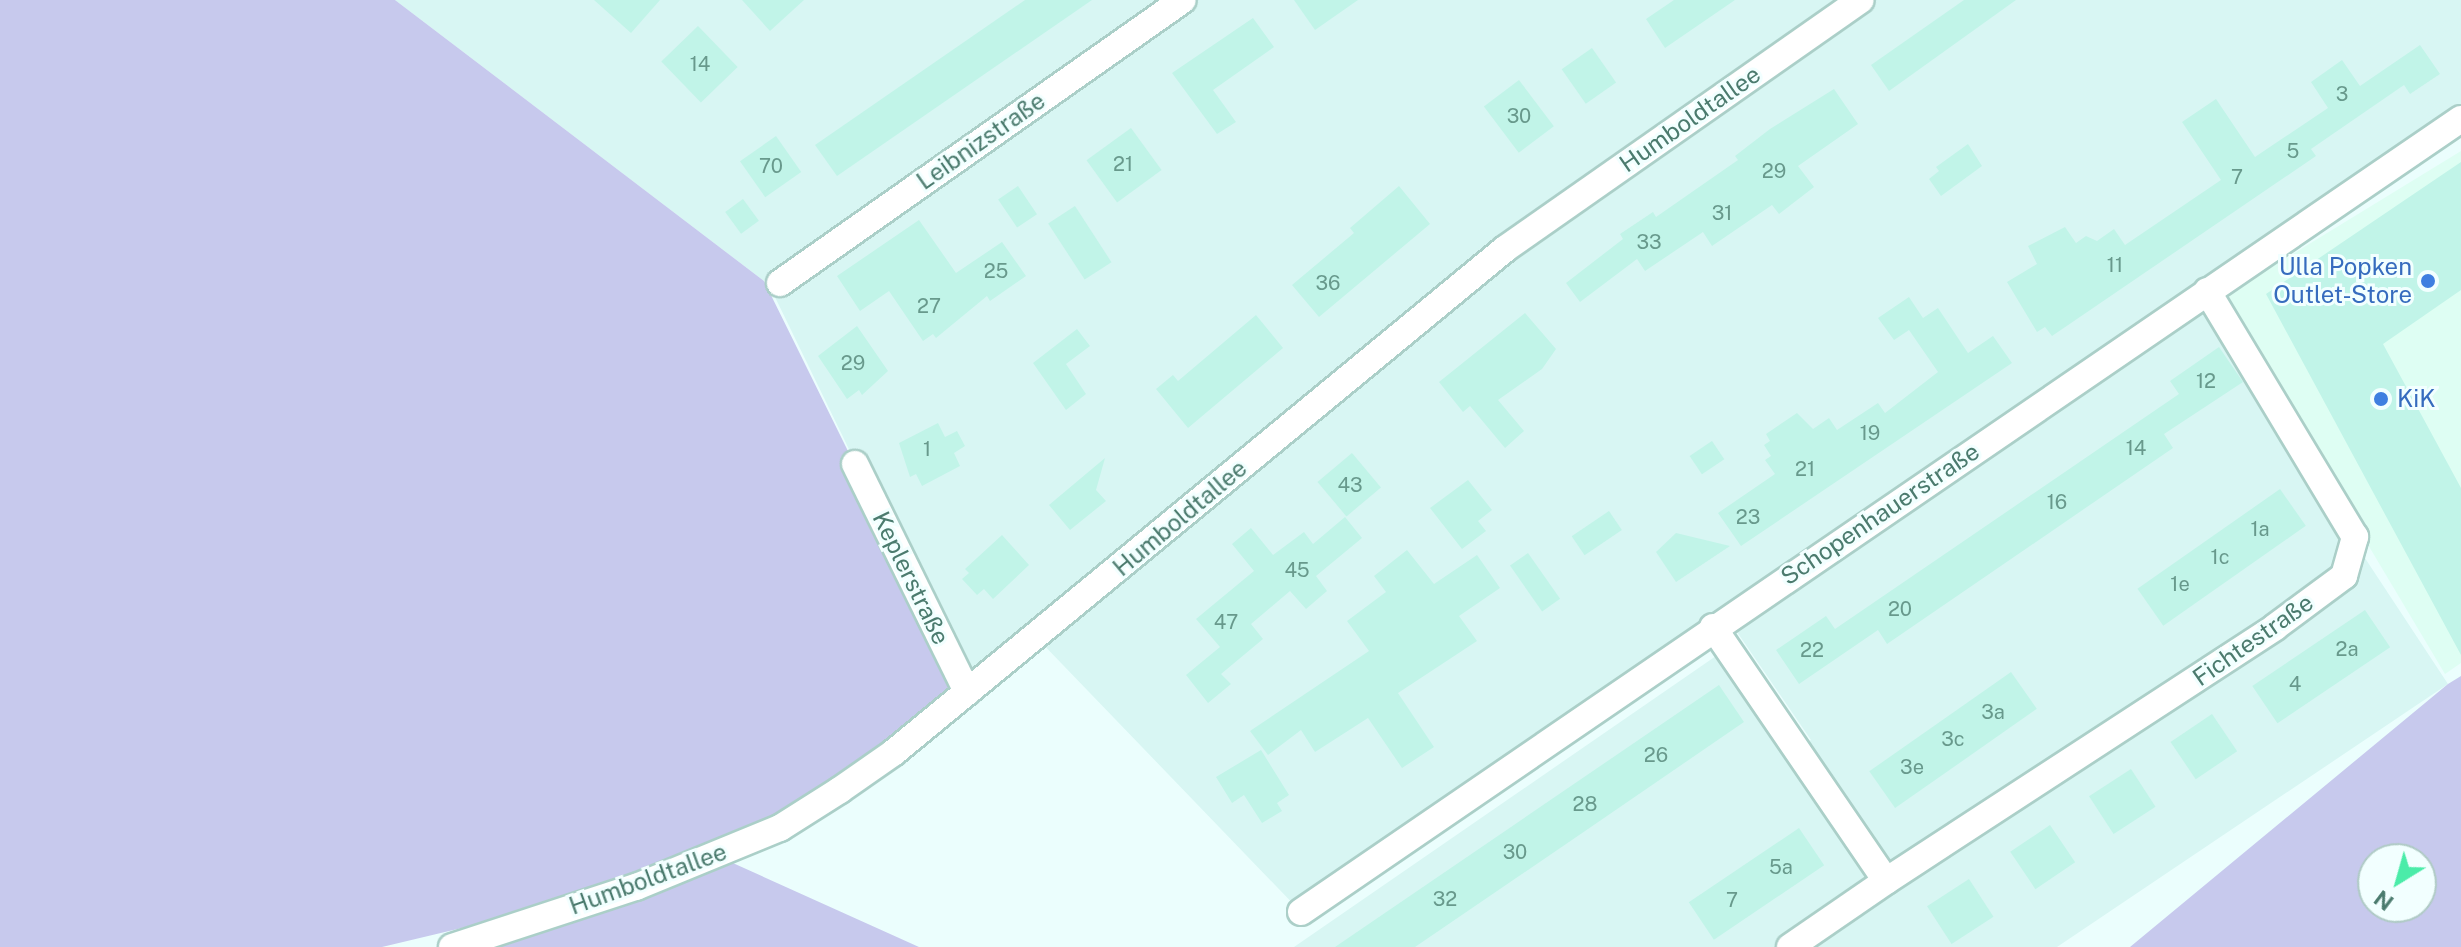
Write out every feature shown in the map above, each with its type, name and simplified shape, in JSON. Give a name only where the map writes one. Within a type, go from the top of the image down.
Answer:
[{"type":"street","name":"Leibnizstraße","points":[[780,283],[1182,0]]},
{"type":"street","name":"Humboldtallee","points":[[452,947],[636,887],[780,828],[893,753],[1505,249],[1860,0]]},
{"type":"street","name":"Schopenhauerstraße","points":[[1301,912],[1713,627],[2461,119]]},
{"type":"street","name":"Fichtestraße","points":[[1790,947],[2219,664],[2344,576],[2355,537],[2207,291]]},
{"type":"street","name":"Keplerstraße","points":[[855,464],[967,692]]},
{"type":"street","points":[[1713,627],[1886,881]]},
{"type":"shaded area","points":[[0,0],[395,0],[764,281],[967,692],[893,753],[715,855],[919,947],[452,947],[622,890],[382,947],[0,947]]},
{"type":"shaded area","points":[[395,0],[1173,0],[764,281]]},
{"type":"shaded area","points":[[1194,0],[2461,0],[2461,118],[1301,912],[1036,637],[967,692],[774,295]]},
{"type":"shaded area","points":[[2461,151],[2461,663],[2445,674],[2221,298]]},
{"type":"shaded area","points":[[2202,311],[2448,684],[2057,947],[1294,947],[1716,656],[1785,756],[1811,740],[1737,632]]},
{"type":"shaded area","points":[[2461,676],[2461,947],[2130,947],[2448,684]]},
{"type":"building","points":[[594,0],[660,0],[631,33]]},
{"type":"building","points":[[742,0],[804,0],[770,31]]},
{"type":"building","points":[[1025,0],[1092,0],[837,176],[815,145]]},
{"type":"building","points":[[1294,0],[1358,0],[1315,30]]},
{"type":"building","points":[[1674,0],[1735,0],[1665,48],[1646,19]]},
{"type":"building","points":[[1964,0],[2016,0],[1889,91],[1871,65]]},
{"type":"building","points":[[1253,18],[1274,47],[1213,90],[1236,122],[1217,134],[1172,73]]},
{"type":"building","points":[[698,26],[738,67],[701,102],[661,61]]},
{"type":"building","points":[[2420,45],[2440,74],[2410,94],[2404,85],[2311,149],[2316,156],[2052,336],[2045,327],[2037,332],[2007,282],[2037,264],[2028,246],[2065,227],[2076,243],[2086,236],[2097,241],[2114,229],[2125,245],[2221,180],[2182,122],[2216,99],[2255,157],[2328,108],[2311,82],[2342,60],[2360,86]]},
{"type":"building","points":[[1592,48],[1616,82],[1586,104],[1562,69]]},
{"type":"building","points":[[1519,80],[1554,126],[1519,153],[1484,106]]},
{"type":"building","points":[[1834,89],[1858,124],[1798,166],[1814,187],[1779,214],[1772,205],[1712,246],[1703,232],[1645,271],[1637,259],[1580,302],[1566,283],[1623,239],[1620,234],[1653,212],[1656,217],[1738,160],[1735,156],[1770,129]]},
{"type":"building","points":[[1131,128],[1162,170],[1117,202],[1087,160]]},
{"type":"building","points":[[776,136],[801,172],[765,197],[740,161]]},
{"type":"building","points":[[1968,144],[1982,166],[1941,196],[1929,179],[1939,171],[1936,167]]},
{"type":"building","points":[[2461,162],[2461,290],[2383,344],[2461,488],[2461,655],[2266,294]]},
{"type":"building","points":[[1018,186],[1037,214],[1017,228],[998,199]]},
{"type":"building","points":[[1399,186],[1430,224],[1319,317],[1292,285],[1354,233],[1350,228]]},
{"type":"building","points":[[743,199],[759,221],[741,234],[725,212]]},
{"type":"building","points":[[1075,206],[1111,262],[1085,280],[1048,223]]},
{"type":"building","points":[[919,220],[956,273],[1002,242],[1026,276],[990,301],[987,296],[936,338],[933,334],[923,341],[889,291],[860,311],[837,276]]},
{"type":"building","points":[[1909,297],[1923,318],[1938,308],[1968,353],[1993,336],[2012,363],[1741,546],[1718,513],[1775,474],[1765,460],[1771,456],[1764,445],[1770,441],[1766,434],[1797,413],[1813,429],[1829,418],[1837,430],[1878,403],[1885,413],[1938,372],[1909,330],[1894,340],[1878,318]]},
{"type":"building","points":[[1525,313],[1556,349],[1542,369],[1498,400],[1524,431],[1505,448],[1470,406],[1463,412],[1439,382]]},
{"type":"building","points":[[1256,315],[1283,348],[1188,428],[1156,389],[1173,375],[1178,381]]},
{"type":"building","points":[[857,326],[888,371],[862,395],[859,390],[847,399],[818,356]]},
{"type":"building","points":[[1077,329],[1090,346],[1066,364],[1086,394],[1066,410],[1033,363]]},
{"type":"building","points":[[2219,347],[2243,382],[2164,434],[2173,448],[1887,644],[1878,630],[1799,684],[1776,650],[1826,616],[1835,629],[2179,394],[2170,381]]},
{"type":"building","points":[[938,423],[945,437],[957,431],[965,446],[954,453],[960,466],[922,486],[916,474],[910,477],[899,443]]},
{"type":"building","points":[[1712,441],[1724,459],[1702,474],[1690,456]]},
{"type":"building","points":[[1352,453],[1381,487],[1346,516],[1318,482]]},
{"type":"building","points":[[1105,458],[1096,490],[1106,501],[1070,530],[1049,505]]},
{"type":"building","points":[[1468,480],[1492,510],[1478,521],[1486,531],[1462,549],[1430,508]]},
{"type":"building","points":[[2280,489],[2306,526],[2163,626],[2137,589]]},
{"type":"building","points":[[1609,511],[1622,530],[1585,555],[1572,536]]},
{"type":"building","points":[[1345,517],[1362,538],[1316,576],[1327,591],[1306,609],[1290,591],[1251,624],[1263,639],[1221,674],[1231,684],[1208,703],[1186,675],[1220,647],[1196,619],[1254,571],[1232,544],[1251,528],[1273,555],[1304,532],[1313,544]]},
{"type":"building","points":[[1676,533],[1730,546],[1676,582],[1656,552]]},
{"type":"building","points":[[1002,535],[1029,565],[993,599],[984,589],[977,595],[962,579],[969,573],[965,569]]},
{"type":"building","points":[[1407,550],[1434,584],[1477,555],[1500,588],[1459,616],[1477,641],[1398,693],[1434,747],[1402,768],[1368,718],[1315,752],[1301,730],[1268,755],[1250,731],[1369,651],[1347,621],[1386,592],[1374,576]]},
{"type":"building","points":[[1528,553],[1560,599],[1542,611],[1510,566]]},
{"type":"building","points":[[2365,610],[2390,647],[2277,723],[2252,686]]},
{"type":"building","points":[[2011,672],[2037,709],[1895,808],[1869,771]]},
{"type":"building","points":[[1719,685],[1744,722],[1588,829],[1415,947],[1335,947]]},
{"type":"building","points":[[2212,714],[2237,751],[2196,779],[2171,742]]},
{"type":"building","points":[[1261,750],[1289,795],[1277,803],[1282,811],[1262,823],[1244,795],[1232,803],[1216,777]]},
{"type":"building","points":[[2131,769],[2156,807],[2114,834],[2089,796]]},
{"type":"building","points":[[2050,825],[2075,862],[2035,889],[2010,852]]},
{"type":"building","points":[[1799,828],[1824,865],[1714,940],[1689,902]]},
{"type":"building","points":[[1969,879],[1994,917],[1952,944],[1927,906]]},
{"type":"place","name":"Ulla Popken Outlet-Store","points":[[2428,281]]},
{"type":"place","name":"KiK","points":[[2381,399]]}]
